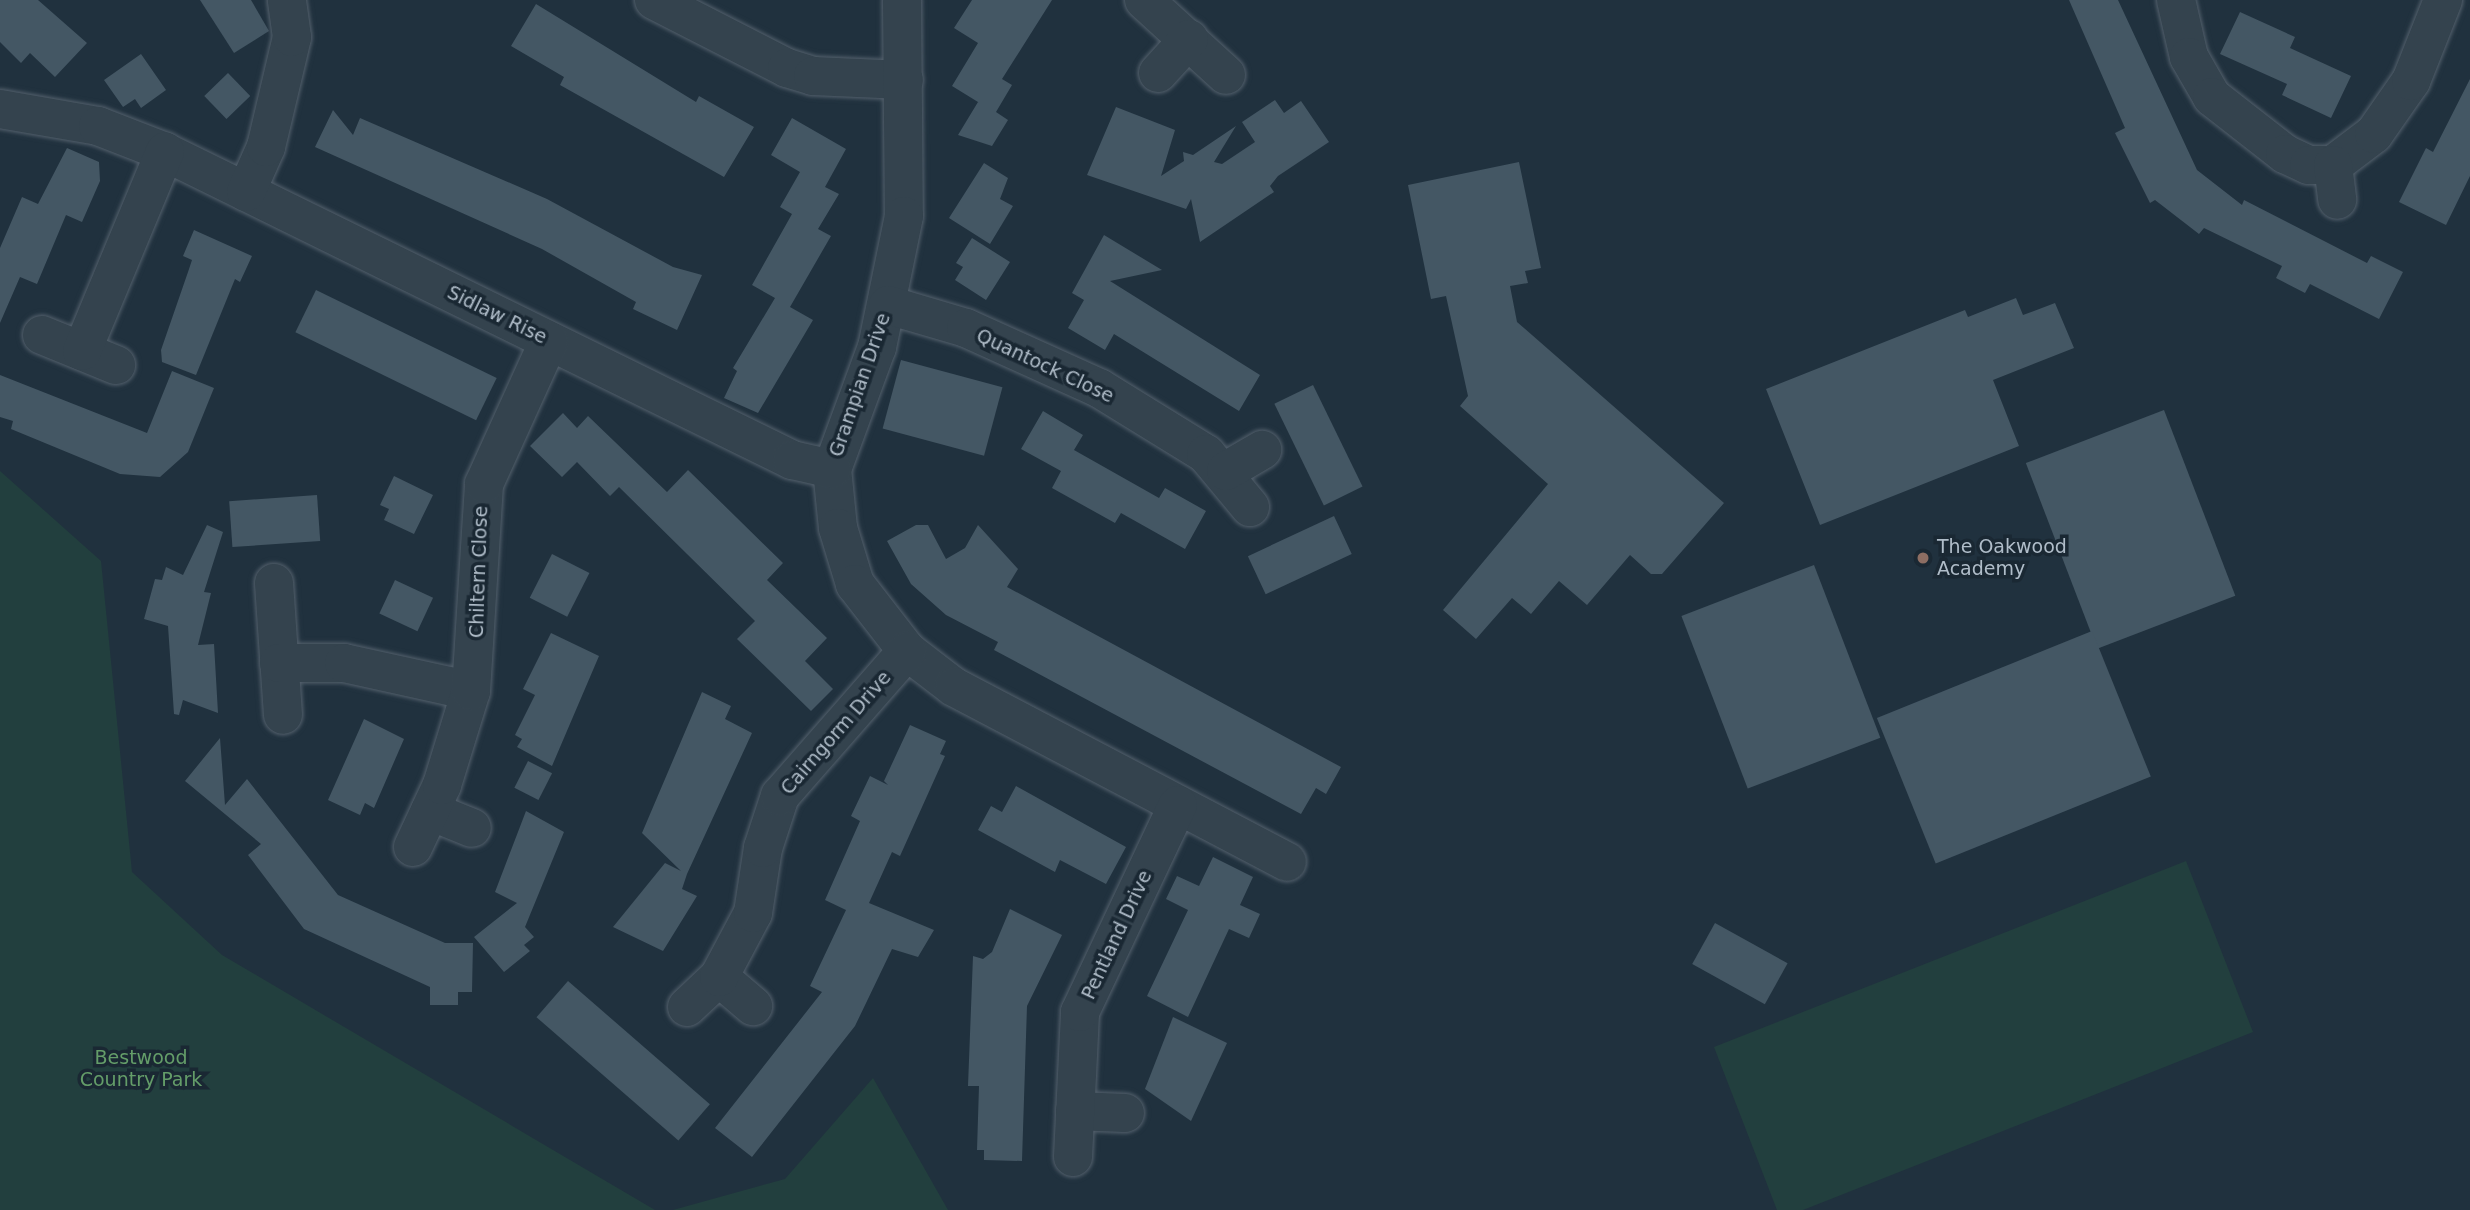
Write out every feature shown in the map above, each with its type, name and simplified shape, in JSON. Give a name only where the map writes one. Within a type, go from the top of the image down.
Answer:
[{"type":"street","points":[[246,192],[266,147],[292,37],[287,0]]},
{"type":"street","points":[[654,0],[787,68],[813,76],[904,80]]},
{"type":"street","name":"Grampian Drive","points":[[901,0],[904,216],[888,305],[832,469],[838,528],[855,584],[907,651],[989,708],[1287,862]]},
{"type":"street","points":[[1144,0],[1226,75]]},
{"type":"street","points":[[2176,0],[2189,57],[2212,97],[2285,154],[2309,165],[2335,182],[2393,108],[2428,46],[2443,0]]},
{"type":"street","points":[[1158,73],[1189,40]]},
{"type":"street","name":"Sidlaw Rise","points":[[0,110],[98,126],[165,152],[792,460],[832,469]]},
{"type":"street","points":[[42,335],[99,358],[165,152]]},
{"type":"street","name":"Quantock Close","points":[[888,305],[966,328],[1099,388],[1226,471],[1250,507]]},
{"type":"street","name":"Chiltern Close","points":[[413,847],[430,811],[471,691],[484,484],[549,341]]},
{"type":"street","points":[[1226,471],[1262,450]]},
{"type":"street","points":[[274,583],[283,715]]},
{"type":"street","name":"Cairngorm Drive","points":[[687,1007],[719,977],[753,913],[763,848],[780,796],[907,651]]},
{"type":"street","points":[[279,663],[344,663],[471,691]]},
{"type":"street","name":"Pentland Drive","points":[[1073,1157],[1080,1012],[1178,806]]},
{"type":"street","points":[[430,811],[472,828]]},
{"type":"street","points":[[719,977],[753,1006]]},
{"type":"street","points":[[1075,1111],[1125,1113]]},
{"type":"green space","name":"Bestwood Country Park","points":[[0,471],[101,561],[132,872],[222,955],[655,1210],[0,1210]]},
{"type":"green space","points":[[2186,861],[2253,1032],[1803,1210],[1777,1210],[1714,1047]]},
{"type":"green space","points":[[873,1078],[948,1210],[673,1210],[785,1179]]},
{"type":"building","points":[[0,0],[38,0],[87,43],[55,77],[30,53],[21,63],[0,42]]},
{"type":"building","points":[[200,0],[251,0],[269,31],[234,53]]},
{"type":"building","points":[[972,0],[1052,0],[1002,79],[1012,85],[996,112],[1008,120],[992,146],[958,135],[978,102],[952,86],[978,43],[954,28]]},
{"type":"building","points":[[2069,0],[2118,0],[2197,170],[2242,205],[2244,200],[2367,263],[2371,256],[2403,272],[2379,319],[2310,284],[2305,293],[2276,278],[2282,266],[2204,228],[2199,234],[2155,200],[2150,203],[2115,133],[2125,128]]},
{"type":"building","points":[[536,4],[696,102],[699,96],[754,127],[724,177],[560,85],[564,77],[511,46]]},
{"type":"building","points":[[2240,12],[2295,37],[2290,48],[2351,76],[2331,118],[2282,95],[2287,84],[2220,54]]},
{"type":"building","points":[[141,54],[166,90],[141,108],[135,99],[123,107],[104,80]]},
{"type":"building","points":[[228,73],[250,96],[226,119],[204,96]]},
{"type":"building","points":[[2470,79],[2470,176],[2446,225],[2399,202],[2426,148],[2433,152]]},
{"type":"building","points":[[1275,100],[1284,113],[1301,101],[1329,142],[1278,176],[1270,186],[1274,192],[1200,242],[1191,199],[1186,209],[1087,175],[1116,107],[1175,130],[1161,176],[1184,161],[1183,152],[1193,155],[1236,126],[1214,162],[1222,164],[1255,142],[1242,122]]},
{"type":"building","points":[[333,110],[353,135],[360,118],[547,199],[673,267],[702,275],[677,330],[633,309],[636,302],[542,249],[315,147]]},
{"type":"building","points":[[792,118],[846,149],[825,187],[839,194],[818,229],[831,236],[790,307],[813,320],[758,413],[724,398],[737,371],[733,368],[775,298],[752,285],[792,214],[780,207],[800,172],[771,155]]},
{"type":"building","points":[[67,148],[99,162],[100,181],[82,222],[66,215],[37,284],[20,277],[0,323],[0,248],[22,197],[38,204]]},
{"type":"building","points":[[1519,162],[1541,268],[1525,271],[1528,283],[1510,286],[1517,322],[1724,503],[1662,574],[1651,574],[1630,555],[1587,605],[1559,581],[1531,614],[1512,598],[1476,639],[1443,610],[1548,484],[1460,406],[1468,396],[1446,296],[1431,299],[1408,185]]},
{"type":"building","points":[[984,163],[1008,178],[1000,199],[1013,206],[990,244],[949,218]]},
{"type":"building","points":[[194,230],[252,256],[240,282],[235,279],[196,375],[162,362],[161,350],[192,260],[183,256]]},
{"type":"building","points":[[1104,235],[1162,270],[1110,281],[1260,375],[1239,411],[1114,334],[1105,350],[1068,328],[1084,300],[1072,293]]},
{"type":"building","points":[[972,238],[1010,262],[986,300],[955,280],[963,267],[956,263]]},
{"type":"building","points":[[316,290],[497,378],[476,420],[295,332]]},
{"type":"building","points":[[2016,298],[2023,315],[2055,303],[2074,348],[1993,380],[2019,446],[1820,525],[1766,389],[1965,310],[1968,317]]},
{"type":"building","points":[[901,360],[1002,387],[984,456],[883,429]]},
{"type":"building","points":[[172,371],[214,388],[188,452],[160,477],[120,474],[11,429],[13,421],[0,417],[0,375],[147,433]]},
{"type":"building","points":[[1313,385],[1363,487],[1324,505],[1274,404]]},
{"type":"building","points":[[2164,410],[2235,596],[2097,649],[2026,463]]},
{"type":"building","points":[[1043,411],[1083,435],[1074,450],[1159,498],[1165,488],[1206,511],[1185,549],[1121,513],[1115,523],[1052,488],[1061,471],[1021,449]]},
{"type":"building","points":[[563,413],[577,428],[588,416],[667,492],[688,470],[783,563],[767,580],[827,638],[805,661],[833,689],[811,711],[737,639],[755,621],[619,487],[610,496],[577,462],[562,477],[530,446]]},
{"type":"building","points":[[394,476],[433,495],[414,534],[384,520],[389,509],[380,505]]},
{"type":"building","points":[[317,495],[320,541],[232,547],[229,501]]},
{"type":"building","points":[[1334,516],[1352,554],[1266,594],[1248,556]]},
{"type":"building","points":[[207,525],[223,532],[204,592],[211,593],[198,645],[214,644],[218,713],[183,700],[179,715],[174,714],[168,626],[144,619],[155,579],[162,580],[166,567],[183,575]]},
{"type":"building","points":[[916,525],[928,525],[946,559],[965,548],[978,525],[1018,569],[1007,587],[1341,767],[1326,794],[1316,788],[1301,814],[994,650],[998,642],[946,615],[911,584],[887,541]]},
{"type":"building","points":[[552,554],[589,573],[567,617],[530,598]]},
{"type":"building","points":[[1814,565],[1880,738],[1748,789],[1681,616]]},
{"type":"building","points":[[395,580],[433,598],[417,631],[379,614]]},
{"type":"building","points":[[2092,631],[2151,777],[1936,863],[1877,718]]},
{"type":"building","points":[[551,633],[599,656],[552,766],[517,747],[522,739],[515,735],[535,695],[523,689]]},
{"type":"building","points":[[702,692],[731,706],[725,719],[752,733],[687,874],[682,889],[697,896],[663,951],[613,927],[665,863],[681,871],[642,833]]},
{"type":"building","points":[[364,719],[404,739],[374,808],[365,803],[360,815],[328,800]]},
{"type":"building","points":[[910,725],[946,741],[940,754],[945,756],[900,856],[892,852],[869,903],[934,930],[918,957],[892,949],[855,1026],[752,1157],[715,1128],[822,992],[810,986],[846,910],[825,900],[860,821],[851,816],[870,776],[888,785],[884,781]]},
{"type":"building","points":[[220,738],[225,805],[247,779],[338,895],[445,943],[473,943],[472,992],[458,992],[458,1005],[430,1005],[430,987],[304,929],[248,855],[261,844],[185,781]]},
{"type":"building","points":[[528,761],[552,773],[538,800],[514,788]]},
{"type":"building","points":[[1016,786],[1126,847],[1106,884],[1060,860],[1055,872],[978,830],[991,806],[1002,812]]},
{"type":"building","points":[[526,811],[564,832],[525,927],[534,937],[524,945],[530,951],[504,972],[474,937],[517,903],[495,892]]},
{"type":"building","points":[[1213,857],[1253,877],[1240,905],[1260,914],[1249,938],[1229,929],[1188,1017],[1147,996],[1188,910],[1166,899],[1177,876],[1199,886]]},
{"type":"building","points":[[1010,909],[1062,935],[1027,1006],[1022,1161],[984,1160],[984,1150],[977,1150],[979,1086],[968,1086],[973,956],[983,959],[992,952]]},
{"type":"building","points":[[1715,923],[1788,963],[1765,1004],[1692,964]]},
{"type":"building","points":[[568,981],[710,1104],[678,1141],[537,1017]]},
{"type":"building","points":[[1173,1017],[1227,1043],[1191,1121],[1145,1089]]},
{"type":"place","name":"The Oakwood Academy","points":[[1923,558]]}]
